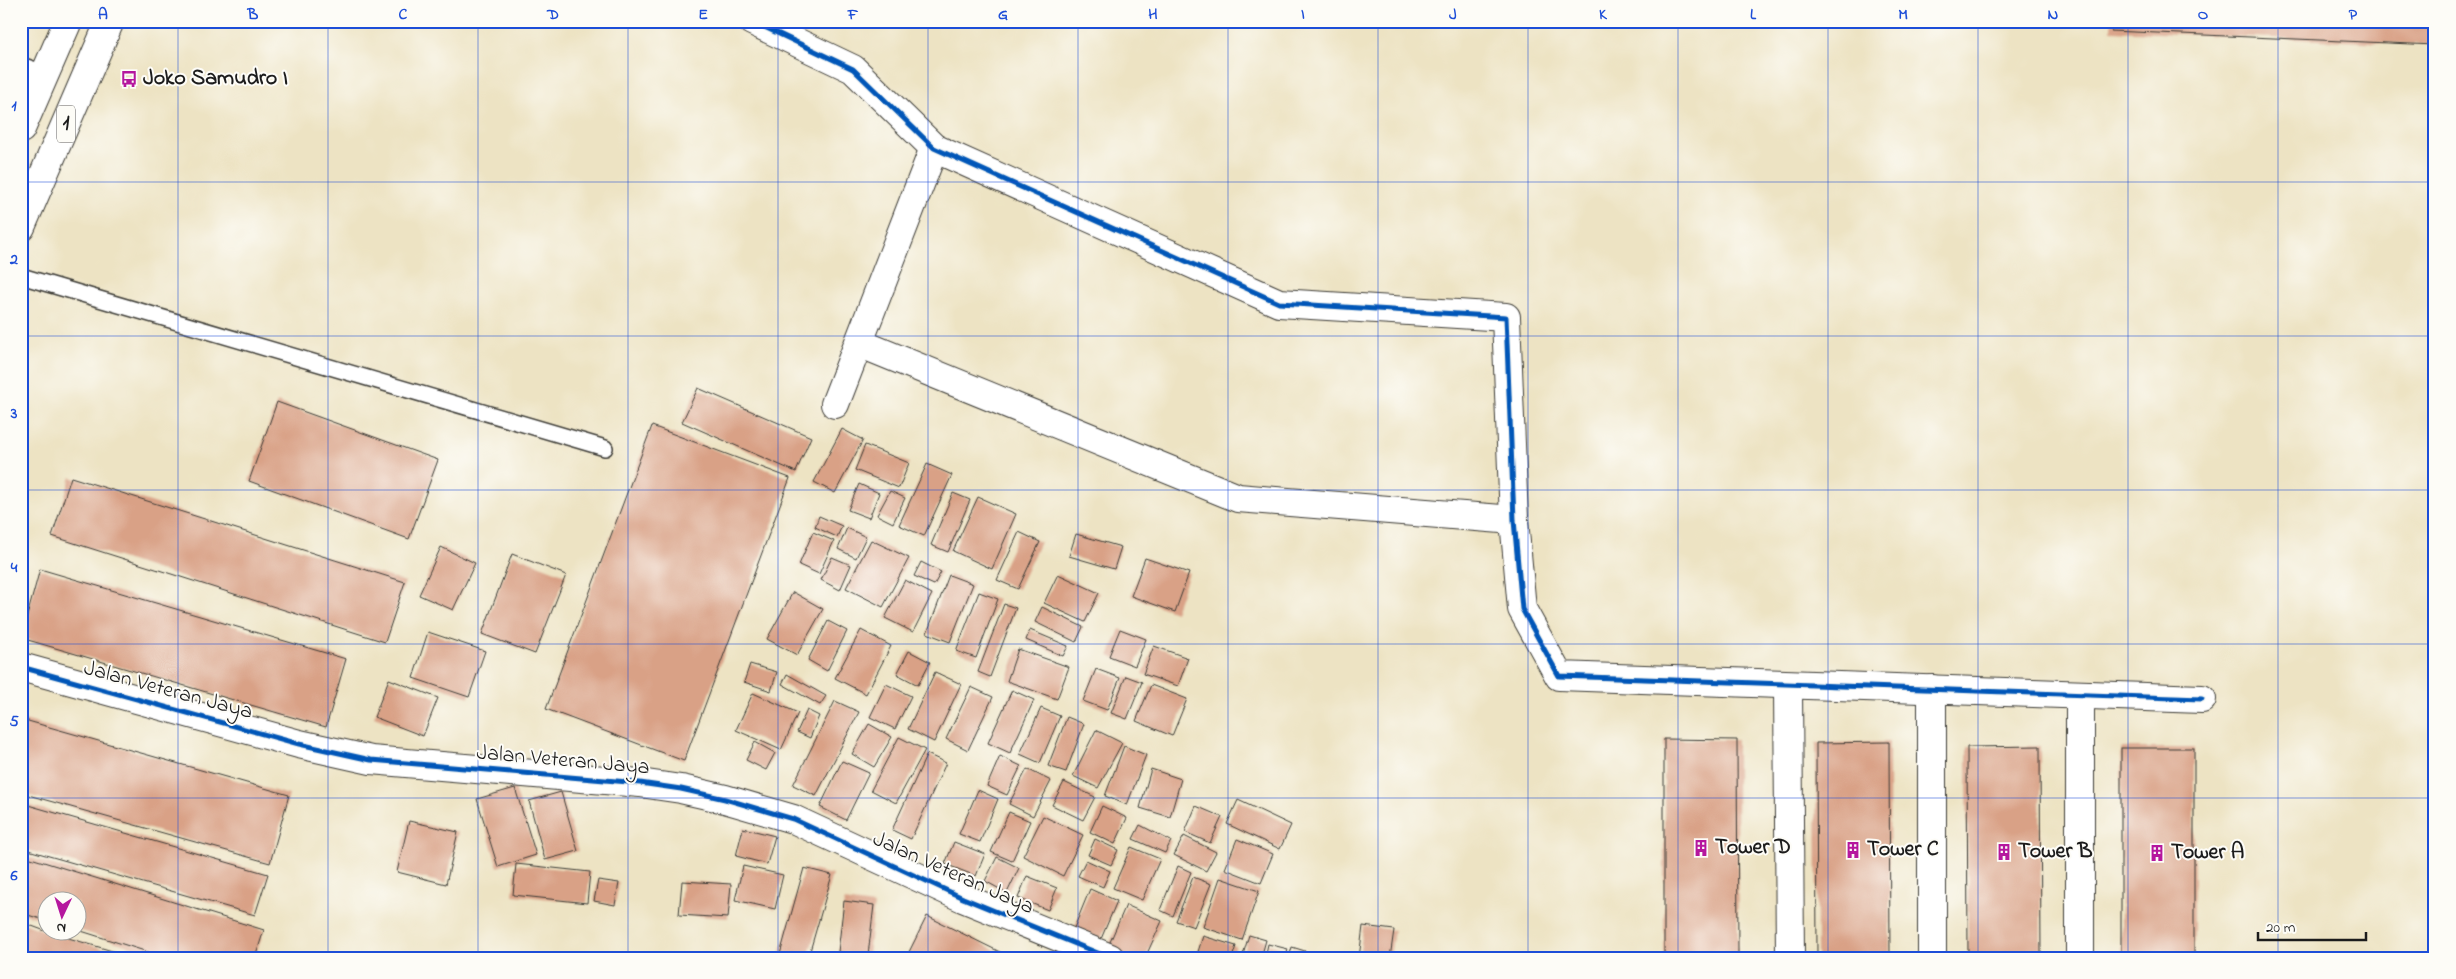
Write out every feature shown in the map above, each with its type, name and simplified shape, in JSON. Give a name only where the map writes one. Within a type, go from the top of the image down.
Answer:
[{"type":"main road","name":"1","points":[[21,129],[33,69],[68,21]]},
{"type":"main road","name":"1","points":[[21,227],[110,21]]},
{"type":"main road","points":[[752,21],[853,70],[934,148],[1279,303],[1506,317],[1514,520],[1522,608],[1559,676],[1788,686],[1932,689],[2202,699]]},
{"type":"main road","points":[[835,404],[934,148]]},
{"type":"main road","points":[[859,343],[1238,498],[1514,520]]},
{"type":"main road","name":"Jalan Veteran Jaya","points":[[21,667],[299,744],[371,760],[640,783],[680,789],[725,799],[793,819],[963,898],[1110,958]]},
{"type":"main road","points":[[1788,686],[1790,958]]},
{"type":"main road","points":[[1932,689],[1932,958]]},
{"type":"main road","points":[[2080,695],[2080,958]]},
{"type":"lane","points":[[21,276],[605,448]]},
{"type":"building","points":[[2111,21],[2435,21],[2435,45],[2111,31]]},
{"type":"building","points":[[698,388],[811,437],[796,472],[682,422]]},
{"type":"building","points":[[277,402],[438,460],[409,539],[249,481]]},
{"type":"building","points":[[652,426],[790,478],[684,761],[546,709]]},
{"type":"building","points":[[842,429],[863,440],[835,493],[814,482]]},
{"type":"building","points":[[865,445],[909,463],[899,488],[855,470]]},
{"type":"building","points":[[927,464],[952,475],[924,536],[899,525]]},
{"type":"building","points":[[71,477],[405,582],[385,642],[52,536]]},
{"type":"building","points":[[859,484],[879,493],[869,518],[848,510]]},
{"type":"building","points":[[890,491],[905,498],[893,523],[877,515]]},
{"type":"building","points":[[953,493],[970,500],[948,552],[931,545]]},
{"type":"building","points":[[978,497],[1016,514],[992,569],[953,551]]},
{"type":"building","points":[[819,516],[842,526],[837,537],[815,527]]},
{"type":"building","points":[[847,528],[866,537],[856,558],[838,549]]},
{"type":"building","points":[[813,532],[834,541],[819,574],[799,565]]},
{"type":"building","points":[[1019,532],[1040,542],[1018,589],[997,580]]},
{"type":"building","points":[[1076,534],[1121,547],[1114,569],[1069,556]]},
{"type":"building","points":[[871,540],[909,558],[883,607],[846,588]]},
{"type":"building","points":[[441,547],[475,563],[453,610],[419,595]]},
{"type":"building","points":[[512,554],[566,575],[535,654],[482,634]]},
{"type":"building","points":[[832,557],[851,565],[840,590],[821,580]]},
{"type":"building","points":[[1145,558],[1189,573],[1175,612],[1131,596]]},
{"type":"building","points":[[921,562],[941,572],[934,585],[914,576]]},
{"type":"building","points":[[40,569],[346,659],[326,727],[21,638]]},
{"type":"building","points":[[1058,574],[1099,593],[1085,622],[1044,603]]},
{"type":"building","points":[[949,575],[973,584],[950,642],[927,633]]},
{"type":"building","points":[[905,580],[932,594],[913,632],[885,618]]},
{"type":"building","points":[[793,592],[823,609],[797,655],[767,639]]},
{"type":"building","points":[[979,592],[998,599],[976,658],[956,651]]},
{"type":"building","points":[[1004,604],[1016,608],[990,677],[978,672]]},
{"type":"building","points":[[1042,607],[1083,627],[1076,642],[1035,622]]},
{"type":"building","points":[[828,621],[847,631],[827,671],[808,660]]},
{"type":"building","points":[[1120,629],[1146,639],[1135,666],[1109,656]]},
{"type":"building","points":[[861,630],[891,646],[866,694],[835,678]]},
{"type":"building","points":[[1030,630],[1068,646],[1063,656],[1026,640]]},
{"type":"building","points":[[428,632],[485,651],[469,697],[413,678]]},
{"type":"building","points":[[1154,646],[1188,658],[1178,686],[1143,674]]},
{"type":"building","points":[[1018,649],[1069,667],[1057,699],[1007,681]]},
{"type":"building","points":[[909,651],[930,662],[918,685],[897,674]]},
{"type":"building","points":[[750,664],[777,672],[771,691],[744,682]]},
{"type":"building","points":[[1096,669],[1120,678],[1107,710],[1083,701]]},
{"type":"building","points":[[935,672],[961,684],[934,742],[908,729]]},
{"type":"building","points":[[787,674],[826,696],[820,705],[782,684]]},
{"type":"building","points":[[1126,676],[1142,682],[1127,719],[1111,713]]},
{"type":"building","points":[[389,679],[438,698],[423,736],[374,717]]},
{"type":"building","points":[[886,684],[911,696],[895,729],[870,717]]},
{"type":"building","points":[[1151,685],[1187,699],[1172,736],[1136,721]]},
{"type":"building","points":[[971,687],[993,697],[968,750],[946,739]]},
{"type":"building","points":[[1012,690],[1034,700],[1010,753],[988,743]]},
{"type":"building","points":[[753,693],[798,713],[781,750],[736,730]]},
{"type":"building","points":[[835,701],[859,712],[816,796],[793,785]]},
{"type":"building","points":[[1041,708],[1060,716],[1040,763],[1020,754]]},
{"type":"building","points":[[807,710],[819,716],[810,738],[797,732]]},
{"type":"building","points":[[1067,717],[1084,724],[1066,772],[1048,766]]},
{"type":"building","points":[[21,719],[289,795],[270,863],[21,793]]},
{"type":"building","points":[[869,724],[892,737],[874,767],[852,754]]},
{"type":"building","points":[[1096,730],[1122,743],[1098,788],[1073,776]]},
{"type":"building","points":[[899,737],[925,750],[896,803],[871,790]]},
{"type":"building","name":"Tower D","points":[[1664,739],[1737,740],[1738,956],[1664,956]]},
{"type":"building","points":[[755,742],[775,753],[766,770],[746,760]]},
{"type":"building","name":"Tower C","points":[[1889,742],[1890,958],[1817,958],[1816,743]]},
{"type":"building","points":[[1124,746],[1146,755],[1127,805],[1105,796]]},
{"type":"building","name":"Tower B","points":[[2040,746],[2041,958],[1968,958],[1967,747]]},
{"type":"building","name":"Tower A","points":[[2121,748],[2194,748],[2194,958],[2121,958]]},
{"type":"building","points":[[927,754],[946,763],[911,839],[892,830]]},
{"type":"building","points":[[1000,756],[1021,766],[1007,795],[987,786]]},
{"type":"building","points":[[842,761],[869,773],[846,820],[820,807]]},
{"type":"building","points":[[1027,769],[1051,781],[1033,816],[1009,804]]},
{"type":"building","points":[[1151,769],[1181,779],[1170,817],[1140,808]]},
{"type":"building","points":[[1064,782],[1095,797],[1083,820],[1052,805]]},
{"type":"building","points":[[515,788],[536,855],[498,867],[477,799]]},
{"type":"building","points":[[978,790],[998,799],[980,842],[959,834]]},
{"type":"building","points":[[561,792],[578,851],[545,860],[529,801]]},
{"type":"building","points":[[1238,800],[1291,825],[1280,849],[1227,824]]},
{"type":"building","points":[[21,803],[268,874],[255,915],[21,848]]},
{"type":"building","points":[[1102,806],[1127,818],[1115,844],[1090,832]]},
{"type":"building","points":[[1196,806],[1222,817],[1210,843],[1185,832]]},
{"type":"building","points":[[1009,812],[1030,821],[1012,861],[991,852]]},
{"type":"building","points":[[1043,816],[1083,835],[1063,876],[1023,856]]},
{"type":"building","points":[[409,821],[458,832],[446,884],[397,872]]},
{"type":"building","points":[[1140,825],[1171,841],[1165,853],[1133,839]]},
{"type":"building","points":[[743,828],[775,836],[767,864],[736,856]]},
{"type":"building","points":[[1184,836],[1216,852],[1206,871],[1174,855]]},
{"type":"building","points":[[1095,839],[1118,850],[1111,865],[1088,855]]},
{"type":"building","points":[[1237,839],[1273,854],[1261,883],[1225,869]]},
{"type":"building","points":[[954,842],[985,854],[976,876],[945,864]]},
{"type":"building","points":[[1131,847],[1160,859],[1142,900],[1113,888]]},
{"type":"building","points":[[21,855],[264,930],[255,958],[167,958],[88,933],[88,892],[38,892],[38,918],[21,913]]},
{"type":"building","points":[[997,857],[1019,868],[1007,893],[985,881]]},
{"type":"building","points":[[1086,860],[1110,871],[1103,887],[1078,876]]},
{"type":"building","points":[[516,864],[590,872],[587,903],[513,895]]},
{"type":"building","points":[[743,866],[783,875],[775,909],[735,900]]},
{"type":"building","points":[[1178,866],[1191,872],[1173,916],[1160,910]]},
{"type":"building","points":[[804,868],[832,875],[808,958],[779,958]]},
{"type":"building","points":[[1027,876],[1057,888],[1048,910],[1018,898]]},
{"type":"building","points":[[1193,877],[1211,884],[1194,927],[1176,921]]},
{"type":"building","points":[[1220,878],[1259,891],[1242,940],[1203,927]]},
{"type":"building","points":[[598,880],[619,883],[615,905],[594,901]]},
{"type":"building","points":[[682,881],[731,884],[728,918],[679,915]]},
{"type":"building","points":[[1090,889],[1117,901],[1101,939],[1074,928]]},
{"type":"building","points":[[844,901],[874,905],[868,955],[838,952]]},
{"type":"building","points":[[1126,905],[1162,921],[1145,958],[1127,958],[1107,949]]},
{"type":"building","points":[[927,916],[1006,955],[1005,958],[906,958]]},
{"type":"building","points":[[21,922],[38,928],[38,942],[82,942],[136,958],[21,958]]},
{"type":"building","points":[[1363,926],[1394,930],[1390,958],[1359,958]]},
{"type":"building","points":[[1249,935],[1266,940],[1261,958],[1242,958]]},
{"type":"building","points":[[1203,936],[1236,946],[1232,958],[1196,958]]},
{"type":"building","points":[[1268,944],[1288,949],[1286,958],[1265,958]]},
{"type":"building","points":[[1292,947],[1305,951],[1304,958],[1289,958]]},
{"type":"cycle path","points":[[752,21],[853,69],[934,148],[1279,303],[1506,317],[1514,520],[1522,609],[1559,676],[2202,699]]},
{"type":"cycle path","points":[[21,667],[299,744],[371,760],[640,783],[681,789],[725,799],[793,819],[963,898],[1110,958]]},
{"type":"place","name":"Joko Samudro I","points":[[129,79]]},
{"type":"place","name":"Tower D","points":[[1701,848]]},
{"type":"place","name":"Tower C","points":[[1853,850]]},
{"type":"place","name":"Tower B","points":[[2004,852]]},
{"type":"place","name":"Tower A","points":[[2157,853]]}]
